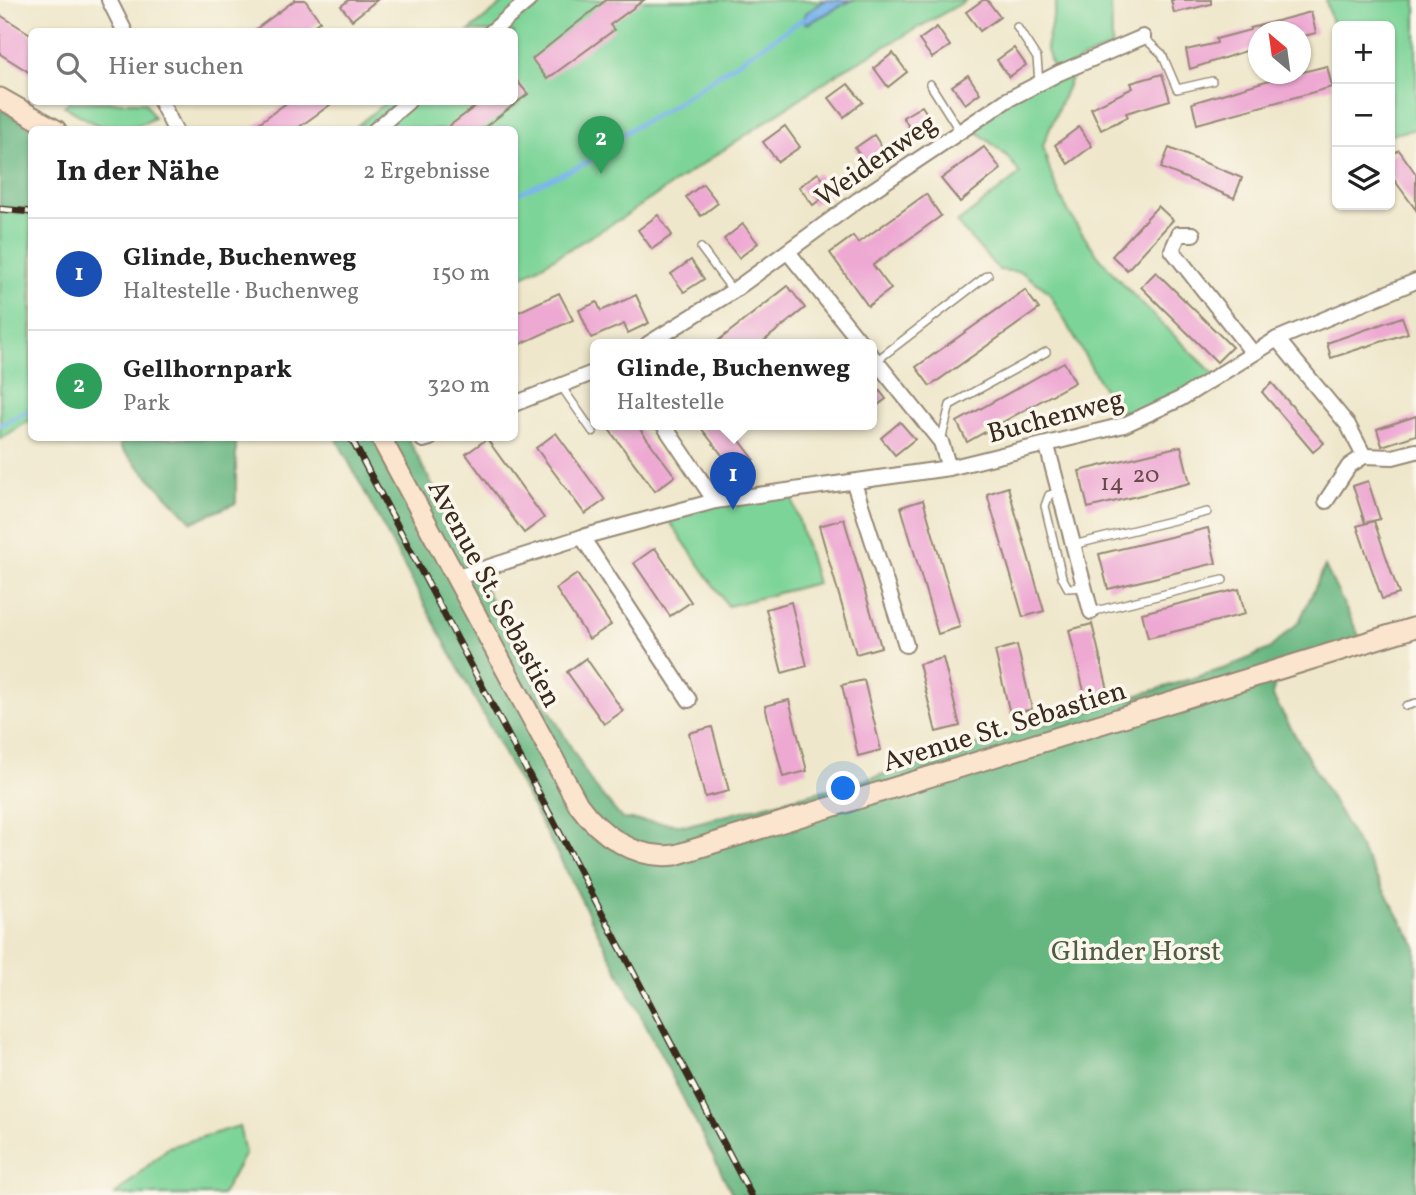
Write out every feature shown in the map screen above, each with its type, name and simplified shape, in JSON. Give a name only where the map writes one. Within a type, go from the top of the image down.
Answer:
[{"type":"main road","points":[[0,98],[49,126]]},
{"type":"main road","name":"Avenue St. Sebastien","points":[[383,441],[578,804],[588,818],[611,837],[657,857],[701,847],[1416,627]]},
{"type":"street","points":[[109,0],[123,28]]},
{"type":"street","points":[[496,28],[529,0]]},
{"type":"street","name":"Weidenweg","points":[[657,339],[788,252],[959,130],[1039,82],[1143,37]]},
{"type":"street","points":[[162,105],[173,126]]},
{"type":"street","points":[[380,126],[404,105]]},
{"type":"street","points":[[1193,234],[1179,234],[1172,250],[1253,353]]},
{"type":"street","points":[[788,252],[858,339]]},
{"type":"street","name":"Buchenweg","points":[[455,578],[582,537],[715,501],[949,468],[1046,446],[1135,421],[1204,385],[1277,339],[1416,281]]},
{"type":"street","points":[[1277,339],[1348,425],[1364,456]]},
{"type":"street","points":[[877,362],[941,442],[949,468]]},
{"type":"street","points":[[518,402],[590,374]]},
{"type":"street","points":[[667,430],[715,501]]},
{"type":"street","points":[[1046,446],[1091,612]]},
{"type":"street","points":[[1326,500],[1349,467],[1364,456],[1393,457],[1416,451]]},
{"type":"street","points":[[854,483],[906,645]]},
{"type":"street","points":[[582,537],[689,700]]},
{"type":"lane","points":[[1017,27],[1037,58],[1039,82]]},
{"type":"lane","points":[[1143,37],[1162,54],[1177,89],[1212,81]]},
{"type":"lane","points":[[930,84],[959,130]]},
{"type":"lane","points":[[701,248],[733,290]]},
{"type":"lane","points":[[877,356],[988,275]]},
{"type":"lane","points":[[941,442],[950,405],[1046,352]]},
{"type":"lane","points":[[561,385],[590,428]]},
{"type":"lane","points":[[1059,492],[1049,495],[1045,506],[1062,577],[1068,588],[1084,587]]},
{"type":"lane","points":[[1072,545],[1207,512]]},
{"type":"lane","points":[[1091,612],[1223,580]]},
{"type":"lane","points":[[1406,706],[1416,703]]},
{"type":"green space","points":[[507,0],[826,0],[816,5],[807,23],[852,0],[967,0],[838,73],[622,218],[518,279],[518,126],[357,126],[382,105],[518,105],[518,28],[473,28]]},
{"type":"green space","points":[[1057,0],[1111,0],[1112,46],[1078,61],[1043,145],[1053,180],[1069,212],[1112,272],[1217,377],[1124,425],[1048,291],[1021,272],[999,270],[957,223],[1020,174],[1008,157],[965,122],[1054,72],[1046,47]]},
{"type":"green space","points":[[1326,0],[1416,0],[1416,129],[1395,134],[1395,21],[1332,21],[1332,23]]},
{"type":"green space","points":[[147,105],[154,118],[136,126],[101,126],[64,106]]},
{"type":"green space","points":[[0,109],[28,126],[28,214],[0,210]]},
{"type":"green space","points":[[0,210],[28,214],[28,422],[0,439]]},
{"type":"green space","points":[[120,441],[236,441],[236,503],[192,522],[120,447]]},
{"type":"green space","name":"Glinder Horst","points":[[338,441],[410,441],[530,676],[591,782],[622,819],[688,825],[861,781],[1229,667],[1269,649],[1299,622],[1325,566],[1363,644],[1278,672],[1272,695],[1416,946],[1416,1195],[733,1195],[567,872]]},
{"type":"green space","points":[[790,490],[817,583],[728,606],[665,515]]},
{"type":"green space","points":[[239,1126],[245,1153],[222,1195],[115,1195],[169,1147]]},
{"type":"water","points":[[826,0],[852,0],[807,24],[803,19],[806,13]]},
{"type":"building","points":[[295,0],[305,0],[320,21],[311,28],[257,28]]},
{"type":"building","points":[[349,0],[377,0],[352,20],[341,6]]},
{"type":"building","points":[[606,0],[644,0],[610,25],[614,30],[547,79],[532,59]]},
{"type":"building","points":[[987,0],[1000,17],[980,31],[966,12]]},
{"type":"building","points":[[1171,0],[1211,0],[1211,4],[1174,13]]},
{"type":"building","points":[[1311,12],[1316,33],[1311,34],[1311,21],[1277,21]]},
{"type":"building","points":[[0,15],[28,32],[28,72],[0,54]]},
{"type":"building","points":[[937,27],[950,46],[932,58],[919,40]]},
{"type":"building","points":[[1248,31],[1248,50],[1190,69],[1186,50],[1217,43],[1216,39]]},
{"type":"building","points":[[1014,48],[1026,65],[1009,77],[997,60]]},
{"type":"building","points":[[893,53],[907,72],[888,87],[874,68]]},
{"type":"building","points":[[1327,66],[1332,87],[1197,124],[1192,103],[1256,84],[1311,84],[1311,70]]},
{"type":"building","points":[[1162,74],[1170,100],[1126,113],[1128,117],[1101,130],[1091,108],[1133,88],[1131,83]]},
{"type":"building","points":[[968,75],[980,93],[965,104],[952,86]]},
{"type":"building","points":[[518,82],[528,94],[518,102]]},
{"type":"building","points":[[848,84],[863,102],[844,117],[829,98]]},
{"type":"building","points":[[284,105],[330,105],[301,126],[255,126]]},
{"type":"building","points":[[477,105],[514,105],[486,126],[449,126]]},
{"type":"building","points":[[922,106],[934,125],[915,137],[903,117]]},
{"type":"building","points":[[785,126],[800,147],[778,162],[763,142]]},
{"type":"building","points":[[1079,127],[1092,146],[1068,164],[1055,145]]},
{"type":"building","points":[[874,135],[886,153],[867,166],[855,148]]},
{"type":"building","points":[[984,147],[1001,169],[960,202],[941,179]]},
{"type":"building","points":[[1169,148],[1242,178],[1234,198],[1161,168]]},
{"type":"building","points":[[1399,150],[1416,174],[1416,210],[1395,181],[1395,153]]},
{"type":"building","points":[[818,173],[832,191],[813,205],[799,187]]},
{"type":"building","points":[[703,184],[718,203],[701,216],[686,197]]},
{"type":"building","points":[[926,194],[941,216],[873,265],[891,289],[868,306],[830,253],[853,236],[858,243]]},
{"type":"building","points":[[1158,206],[1173,220],[1127,270],[1112,256]]},
{"type":"building","points":[[658,215],[672,235],[652,249],[638,230]]},
{"type":"building","points":[[743,224],[758,243],[739,258],[724,239]]},
{"type":"building","points":[[691,260],[704,279],[684,292],[671,274]]},
{"type":"building","points":[[1156,272],[1232,347],[1217,362],[1141,287]]},
{"type":"building","points":[[788,286],[805,308],[766,339],[720,339]]},
{"type":"building","points":[[1025,290],[1039,309],[930,386],[916,367]]},
{"type":"building","points":[[559,293],[573,320],[518,345],[518,312]]},
{"type":"building","points":[[636,295],[649,323],[628,333],[624,324],[591,338],[579,310],[597,302],[601,311]]},
{"type":"building","points":[[1402,317],[1408,333],[1331,358],[1327,343]]},
{"type":"building","points":[[1064,362],[1075,382],[967,442],[957,422]]},
{"type":"building","points":[[1272,383],[1324,443],[1313,452],[1262,392]]},
{"type":"building","points":[[877,387],[886,399],[877,406]]},
{"type":"building","points":[[1416,416],[1416,435],[1382,446],[1377,429]]},
{"type":"building","points":[[900,422],[915,439],[895,455],[881,438]]},
{"type":"building","points":[[609,430],[640,430],[675,476],[655,491]]},
{"type":"building","points":[[703,430],[732,430],[754,459],[736,473]]},
{"type":"building","points":[[556,433],[605,500],[585,514],[536,448]]},
{"type":"building","points":[[484,441],[488,441],[544,518],[524,533],[466,454]]},
{"type":"building","points":[[1181,446],[1190,483],[1088,508],[1079,471]]},
{"type":"building","points":[[1368,481],[1380,519],[1365,523],[1353,486]]},
{"type":"building","points":[[1008,487],[1044,611],[1023,617],[987,494]]},
{"type":"building","points":[[923,500],[960,627],[938,634],[901,507]]},
{"type":"building","points":[[844,519],[881,647],[856,654],[819,526]]},
{"type":"building","points":[[1374,521],[1399,594],[1382,599],[1357,526]]},
{"type":"building","points":[[1208,528],[1216,563],[1108,589],[1099,554]]},
{"type":"building","points":[[655,548],[691,602],[670,616],[634,563]]},
{"type":"building","points":[[577,574],[611,625],[589,639],[556,589]]},
{"type":"building","points":[[1239,589],[1245,614],[1148,638],[1142,613]]},
{"type":"building","points":[[791,602],[807,666],[782,673],[766,609]]},
{"type":"building","points":[[1092,624],[1108,690],[1085,695],[1069,630]]},
{"type":"building","points":[[1017,645],[1032,709],[1010,714],[995,651]]},
{"type":"building","points":[[586,658],[623,711],[604,724],[567,672]]},
{"type":"building","points":[[943,658],[960,726],[936,732],[919,664]]},
{"type":"building","points":[[864,680],[881,750],[858,756],[842,685]]},
{"type":"building","points":[[789,700],[807,771],[783,777],[765,706]]},
{"type":"building","points":[[712,727],[729,791],[705,797],[689,733]]},
{"type":"waterway","points":[[518,193],[587,163],[629,130],[667,109],[803,19]]},
{"type":"waterway","points":[[0,425],[28,411]]},
{"type":"railway","points":[[0,209],[28,212]]},
{"type":"railway","points":[[353,441],[751,1195]]},
{"type":"place","name":"Gellhornpark","points":[[601,174]]},
{"type":"place","name":"Glinde, Buchenweg","points":[[733,510]]}]
